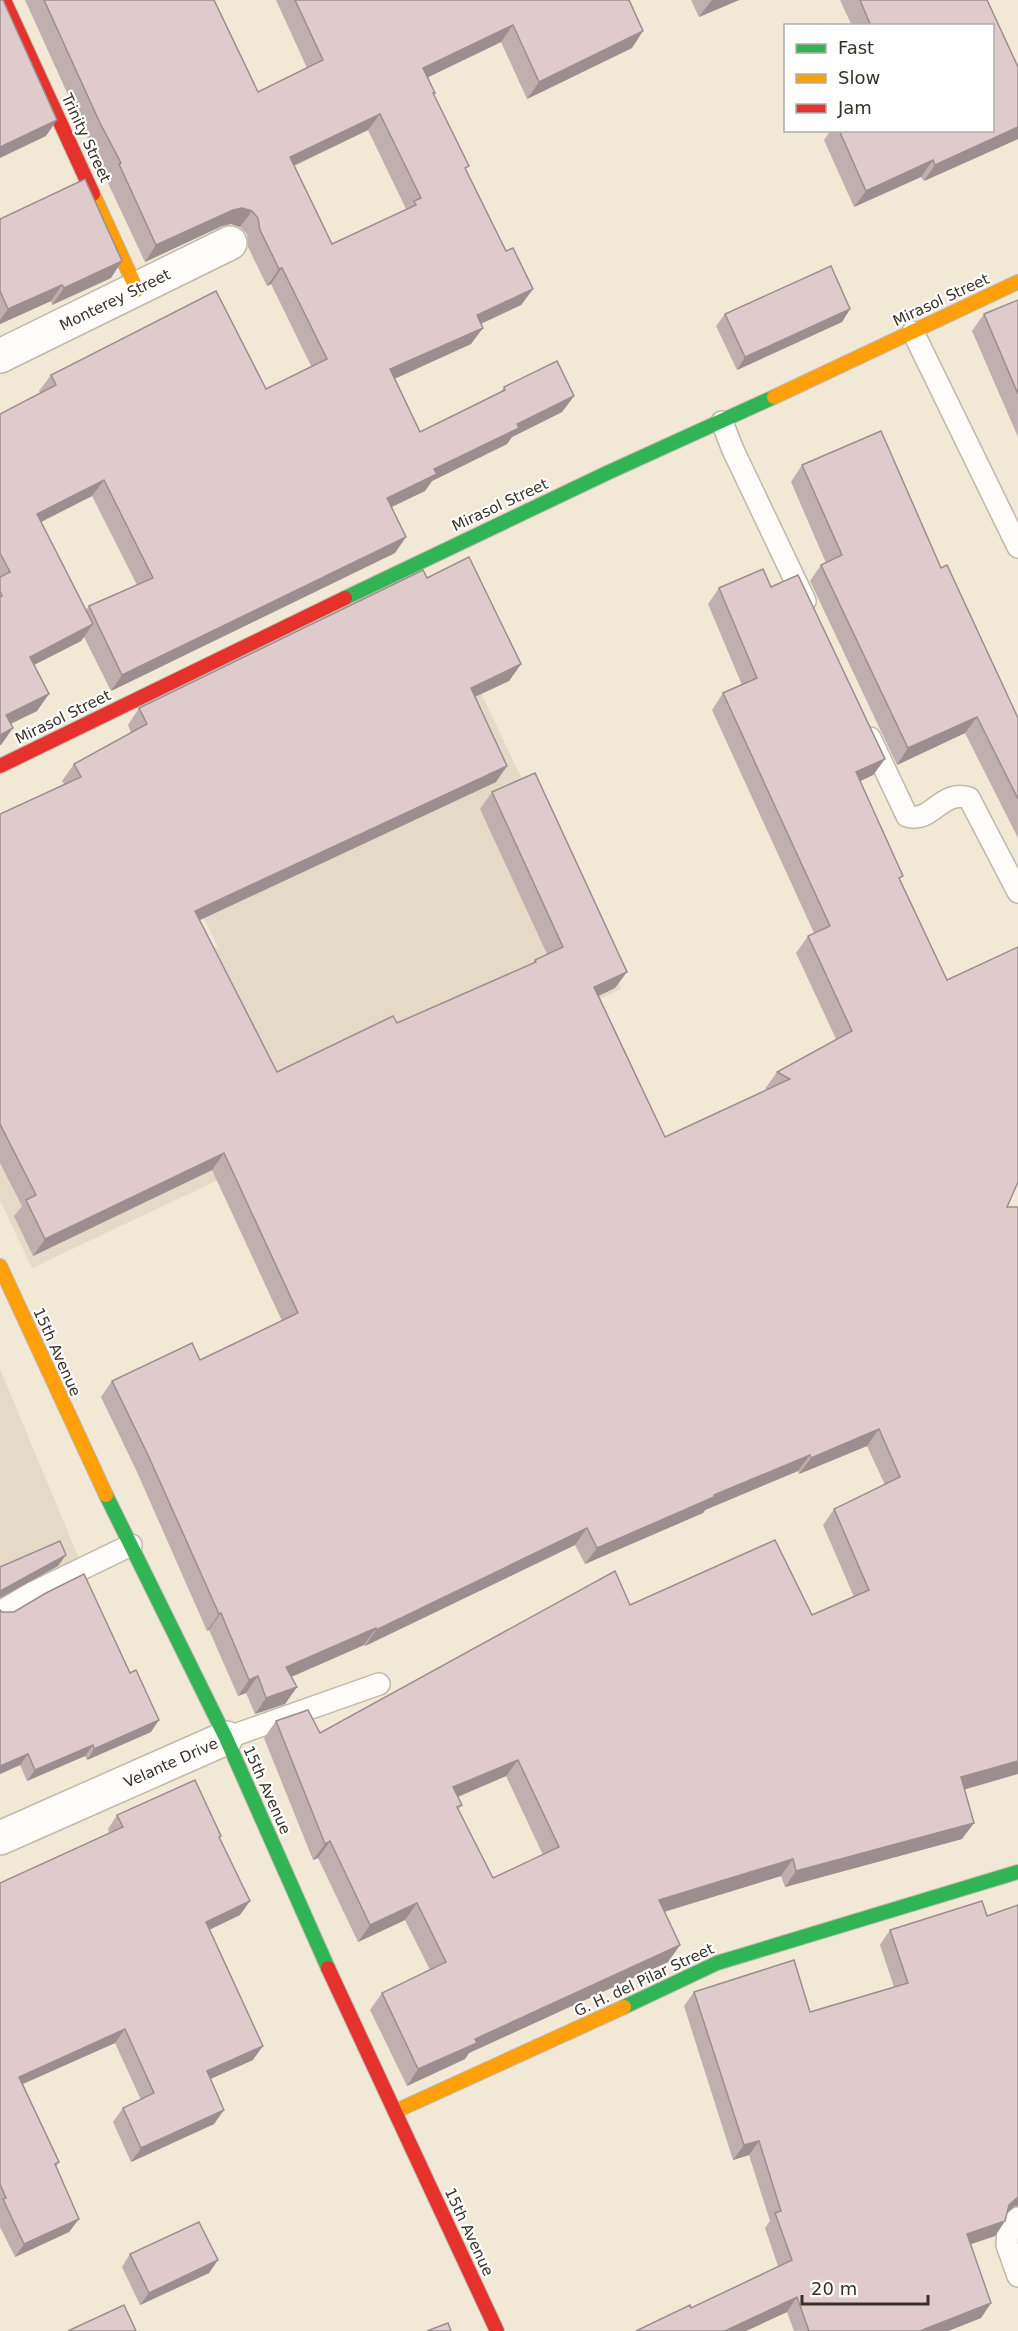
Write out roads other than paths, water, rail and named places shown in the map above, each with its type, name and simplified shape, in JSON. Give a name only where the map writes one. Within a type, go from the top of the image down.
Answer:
[{"type":"street","name":"Trinity Street","points":[[4,0],[137,290]]},
{"type":"street","name":"Monterey Street","points":[[0,356],[230,243]]},
{"type":"street","name":"Mirasol Street","points":[[0,766],[452,546],[1018,282]]},
{"type":"street","name":"15th Avenue","points":[[0,1266],[70,1420],[226,1738],[311,1930],[497,2331]]},
{"type":"street","name":"Velante Drive","points":[[0,1838],[226,1738]]},
{"type":"street","name":"G. H. del Pilar Street","points":[[396,2111],[687,1979],[717,1963],[1018,1872]]},
{"type":"lane","points":[[913,332],[1018,548]]},
{"type":"lane","points":[[722,422],[814,622]]},
{"type":"lane","points":[[861,719],[907,816],[913,818],[921,816],[951,796],[960,795],[969,798],[1018,892]]},
{"type":"lane","points":[[0,1612],[32,1593],[130,1545]]},
{"type":"lane","name":"Velante Drive","points":[[226,1738],[379,1684]]},
{"type":"lane","points":[[1018,2218],[1008,2228],[1007,2245],[1018,2276]]}]
